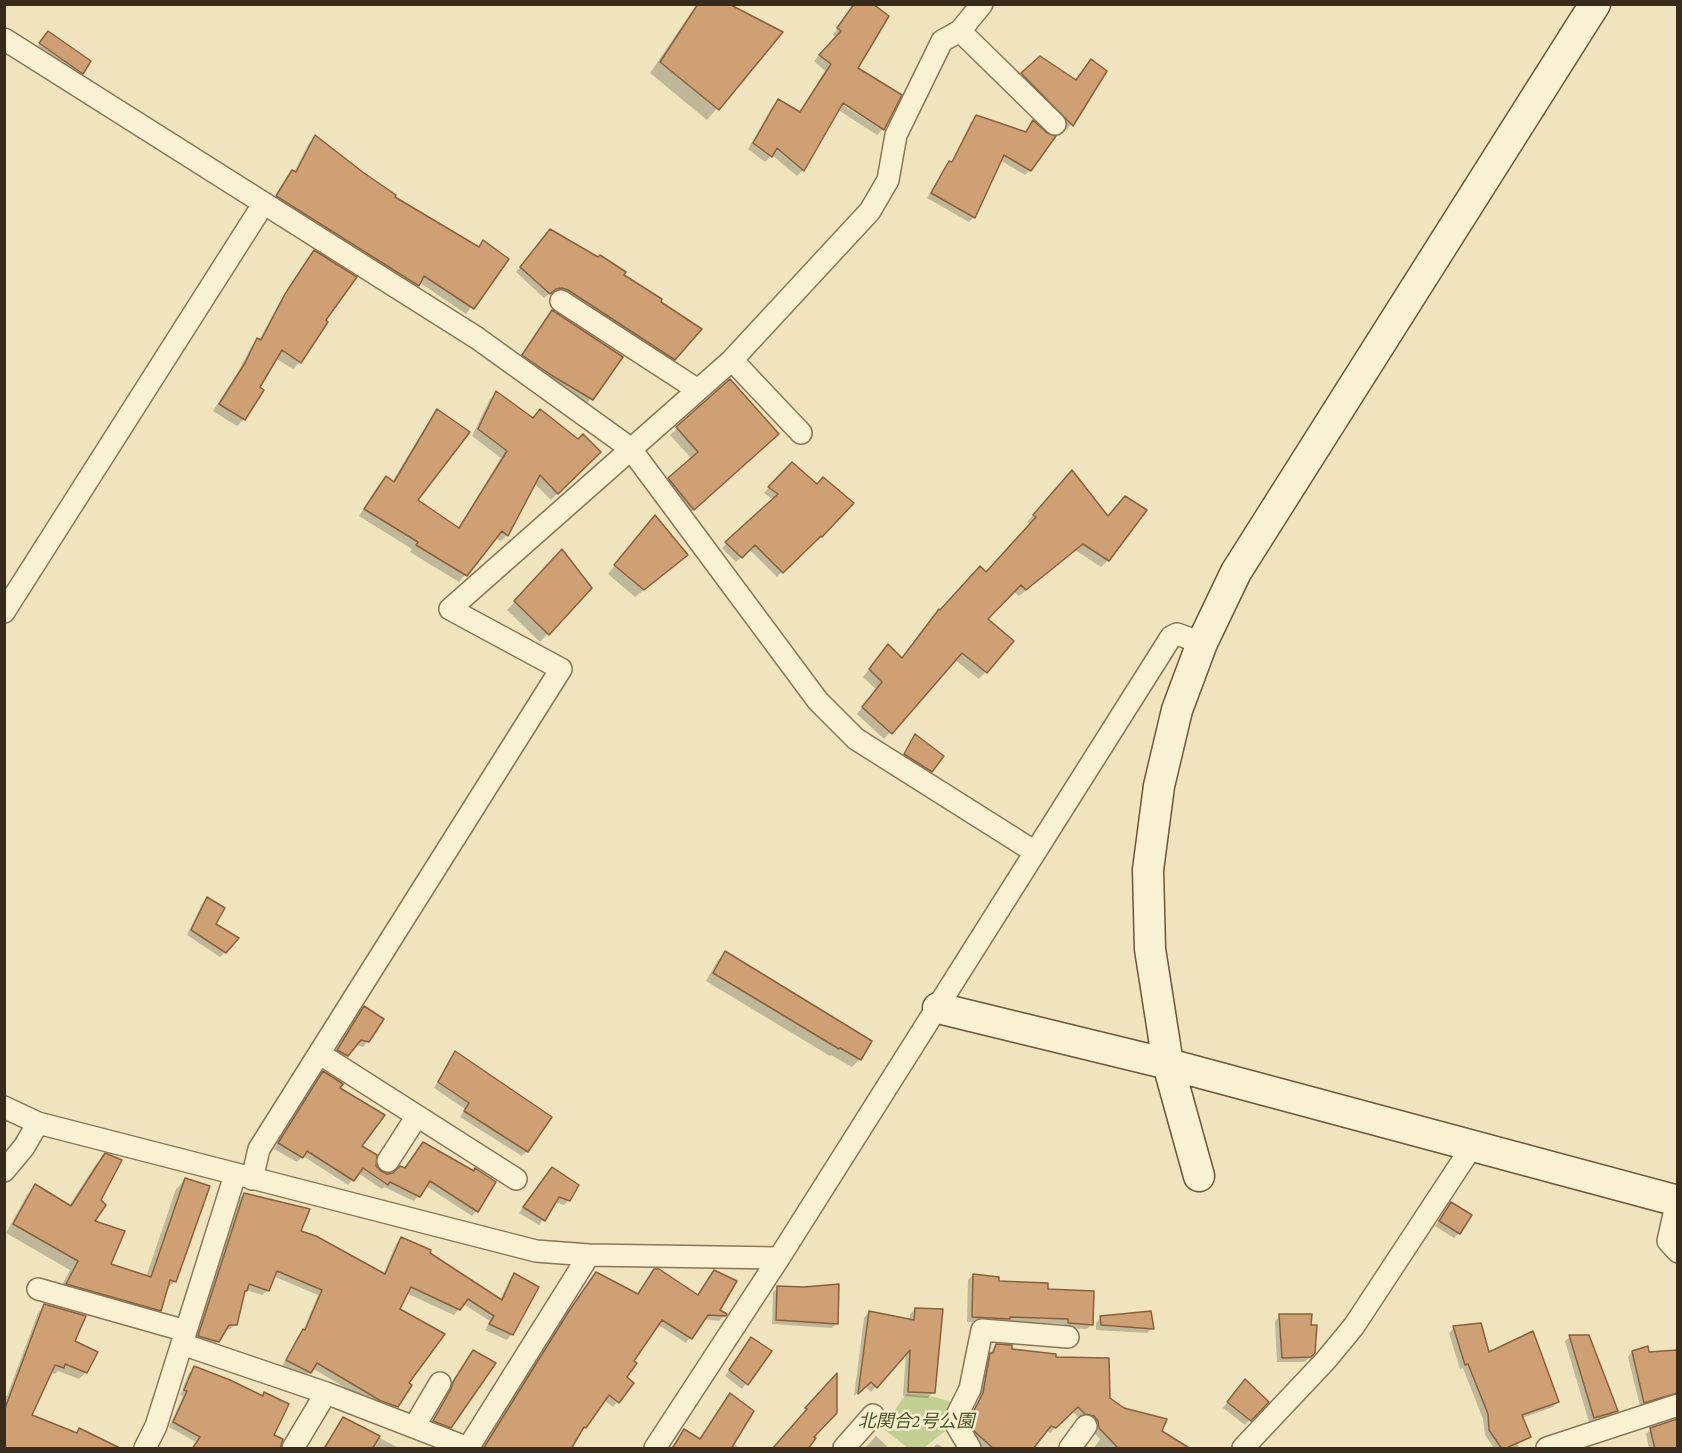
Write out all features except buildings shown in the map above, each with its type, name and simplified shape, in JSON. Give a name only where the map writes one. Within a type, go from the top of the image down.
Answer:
[{"type":"street","points":[[145,1449],[156,1426],[184,1338],[244,1177],[259,1149],[561,669],[450,609],[732,360],[870,211],[888,180],[896,135],[942,41],[960,31],[982,4]]},
{"type":"street","points":[[1199,1176],[1168,1064],[1150,949],[1148,870],[1158,786],[1177,710],[1202,643],[1236,572],[1595,4]]},
{"type":"street","points":[[960,31],[1055,124]]},
{"type":"street","points":[[4,39],[477,338],[630,448],[818,701],[856,739],[1035,852]]},
{"type":"street","points":[[4,612],[264,203]]},
{"type":"street","points":[[561,301],[698,390]]},
{"type":"street","points":[[732,360],[801,433]]},
{"type":"street","points":[[656,1449],[938,1008],[1171,637],[1177,634],[1202,643]]},
{"type":"street","points":[[938,1008],[1168,1064],[1677,1201],[1668,1241],[1677,1252]]},
{"type":"street","points":[[320,1054],[516,1179]]},
{"type":"street","points":[[4,1107],[38,1123],[536,1251],[589,1255],[779,1258]]},
{"type":"street","points":[[388,1161],[417,1116]]},
{"type":"street","points":[[4,1171],[24,1147],[38,1123]]},
{"type":"street","points":[[1243,1449],[1326,1360],[1354,1326],[1473,1145]]},
{"type":"street","points":[[38,1289],[184,1338],[468,1448],[589,1255]]},
{"type":"street","points":[[970,1449],[954,1421],[970,1389],[982,1330],[1068,1336]]},
{"type":"street","points":[[414,1427],[440,1383]]},
{"type":"street","points":[[292,1449],[326,1393]]},
{"type":"street","points":[[1557,1447],[1677,1405]]},
{"type":"street","points":[[844,1449],[873,1415]]},
{"type":"street","points":[[1070,1449],[1086,1426]]},
{"type":"green space","name":"北関合2号公園","points":[[906,1394],[935,1397],[951,1402],[940,1425],[945,1431],[924,1448],[908,1448],[882,1428]]}]
